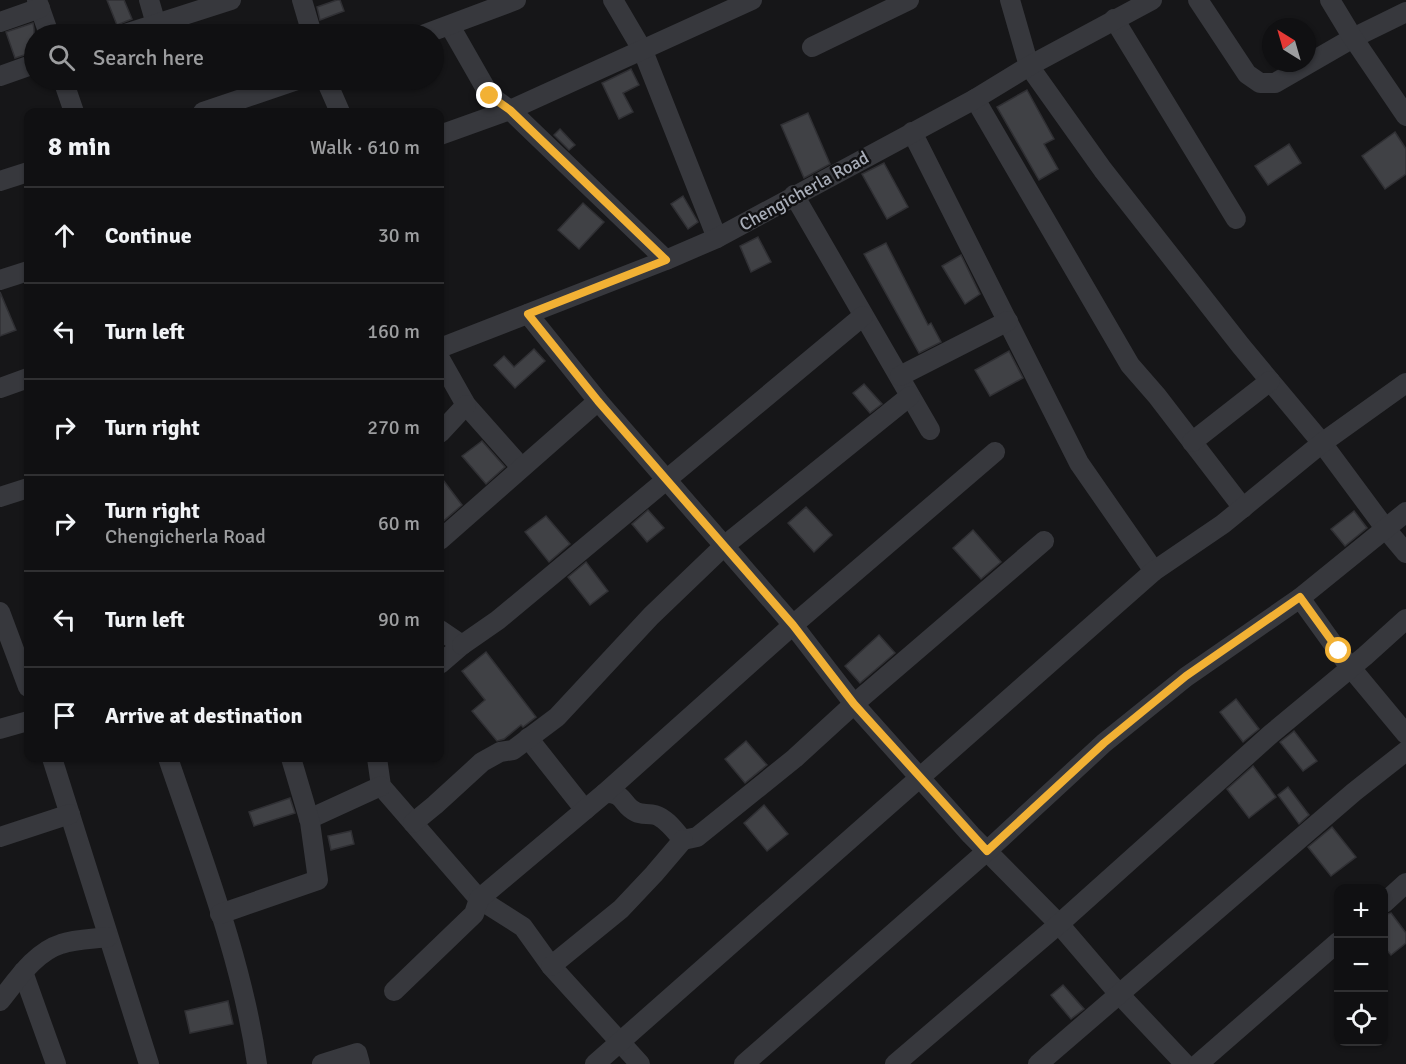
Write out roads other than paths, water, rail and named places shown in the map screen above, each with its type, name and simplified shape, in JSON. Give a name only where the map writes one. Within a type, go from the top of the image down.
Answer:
[{"type":"street","points":[[148,0],[156,24],[231,0]]},
{"type":"street","points":[[302,0],[309,24]]},
{"type":"street","points":[[444,28],[516,0]]},
{"type":"street","points":[[613,0],[643,51],[717,238]]},
{"type":"street","points":[[444,134],[510,110],[752,0]]},
{"type":"street","points":[[812,47],[909,0]]},
{"type":"street","points":[[1010,0],[1029,66],[1102,170],[1322,443],[1406,553]]},
{"type":"street","name":"Chengicherla Road","points":[[444,346],[717,238],[975,99],[1029,66],[1152,0]]},
{"type":"street","points":[[1198,0],[1247,74],[1260,83],[1275,83],[1406,12]]},
{"type":"street","points":[[1330,0],[1353,39],[1406,116]]},
{"type":"street","points":[[0,21],[39,4],[46,24]]},
{"type":"street","points":[[1114,19],[1236,219]]},
{"type":"street","points":[[450,26],[490,96],[510,110],[666,260]]},
{"type":"street","points":[[0,76],[24,68]]},
{"type":"street","points":[[66,90],[73,108]]},
{"type":"street","points":[[215,108],[268,90]]},
{"type":"street","points":[[330,90],[338,108]]},
{"type":"street","points":[[975,99],[1130,365],[1157,396],[1243,508]]},
{"type":"street","points":[[912,132],[1079,464],[1154,571]]},
{"type":"street","points":[[0,181],[24,173]]},
{"type":"street","points":[[794,195],[930,430]]},
{"type":"street","points":[[0,280],[24,272]]},
{"type":"street","points":[[528,314],[598,401],[793,625],[854,704],[987,851],[1059,924],[1119,994],[1185,1064]]},
{"type":"street","points":[[444,661],[498,620],[863,316]]},
{"type":"street","points":[[900,376],[1008,321]]},
{"type":"street","points":[[444,366],[466,405],[521,467]]},
{"type":"street","points":[[0,388],[24,379]]},
{"type":"street","points":[[1192,442],[1270,381]]},
{"type":"street","points":[[595,1064],[1154,571],[1223,524],[1322,443],[1406,383]]},
{"type":"street","points":[[413,822],[435,806],[482,762],[500,752],[513,750],[557,717],[651,616],[724,546],[910,396]]},
{"type":"street","points":[[444,536],[598,401]]},
{"type":"street","points":[[444,429],[466,405]]},
{"type":"street","points":[[394,991],[474,914],[479,899],[605,793],[793,625],[995,452]]},
{"type":"street","points":[[0,497],[24,489]]},
{"type":"street","points":[[744,1064],[987,851],[1104,743],[1186,676],[1300,597],[1406,512]]},
{"type":"street","points":[[551,966],[621,909],[684,840],[697,837],[795,758],[854,704],[1044,541]]},
{"type":"street","points":[[1300,597],[1351,667],[1406,734]]},
{"type":"street","points":[[0,612],[24,676]]},
{"type":"street","points":[[896,1064],[1059,924],[1271,734],[1406,619]]},
{"type":"street","points":[[444,633],[462,645]]},
{"type":"street","points":[[0,729],[24,722]]},
{"type":"street","points":[[528,738],[585,810]]},
{"type":"street","points":[[1038,1064],[1354,792],[1406,751]]},
{"type":"street","points":[[53,762],[149,1064]]},
{"type":"street","points":[[169,762],[231,945],[246,1005],[257,1064]]},
{"type":"street","points":[[220,914],[318,880],[309,819],[292,762]]},
{"type":"street","points":[[378,762],[381,786],[479,899],[522,927],[551,966],[640,1064]]},
{"type":"street","points":[[309,819],[381,786]]},
{"type":"street","points":[[605,793],[612,792],[620,796],[637,813],[657,815],[684,840]]},
{"type":"street","points":[[0,837],[70,814]]},
{"type":"street","points":[[1388,899],[1406,883]]},
{"type":"street","points":[[0,1001],[46,950],[62,943],[108,937]]},
{"type":"street","points":[[1198,1064],[1334,945]]},
{"type":"street","points":[[24,972],[56,1064]]},
{"type":"street","points":[[322,1064],[357,1053],[360,1064]]}]
